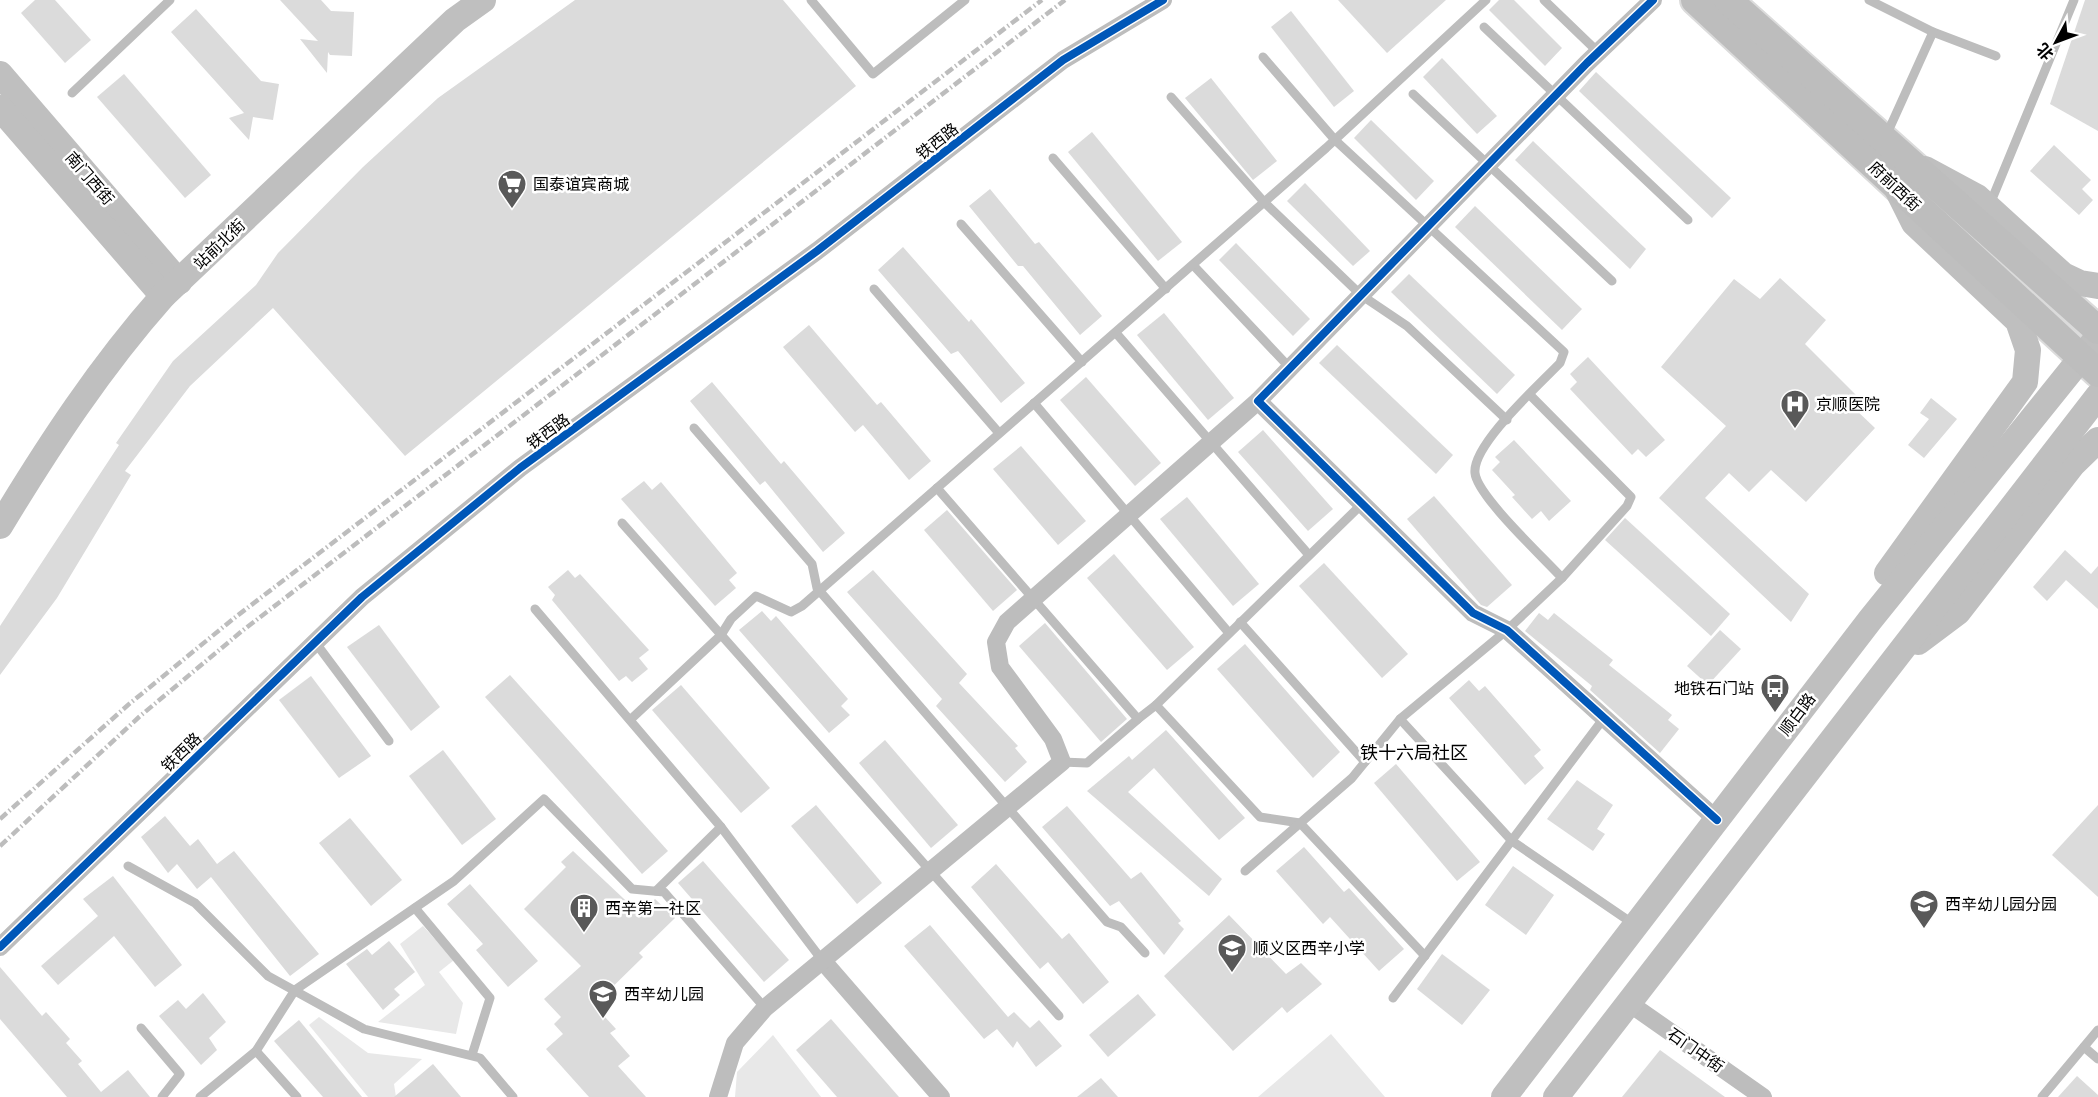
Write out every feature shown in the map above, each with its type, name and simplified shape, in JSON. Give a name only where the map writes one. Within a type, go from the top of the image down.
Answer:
[{"type":"main road","name":"站前北街","points":[[0,526],[66,419],[128,336],[171,289],[454,20],[483,0]]},
{"type":"main road","name":"府前西街","points":[[1695,0],[2094,367]]},
{"type":"main road","name":"府前西街","points":[[1728,0],[1912,163],[1985,217],[2098,330]]},
{"type":"main road","name":"南门西街","points":[[0,74],[171,289]]},
{"type":"main road","name":"南门西街","points":[[0,108],[171,289]]},
{"type":"main road","points":[[1870,620],[1874,598],[1891,567],[2025,382],[2028,360],[2028,350],[2018,321],[1914,223],[1908,216],[1896,186]]},
{"type":"main road","points":[[1985,217],[2061,274],[2080,283],[2098,286]]},
{"type":"main road","points":[[1556,1097],[1900,653],[2094,367]]},
{"type":"main road","name":"顺白路","points":[[1504,1097],[1870,620],[2094,367]]},
{"type":"main road","points":[[1900,653],[1958,612],[2073,464],[2098,440]]},
{"type":"street","name":"铁西路","points":[[0,947],[362,597],[520,468],[817,251],[1063,60],[1163,0]]},
{"type":"street","points":[[718,1097],[735,1044],[765,1008],[1062,762],[1053,739],[1000,667],[996,642],[1007,622],[1257,401],[1598,52],[1653,0]]},
{"type":"street","points":[[1257,401],[1473,613],[1507,630],[1717,820]]},
{"type":"street","points":[[822,960],[941,1097]]},
{"type":"street","name":"石门中街","points":[[1629,1003],[1763,1097]]},
{"type":"lane","points":[[72,93],[170,0]]},
{"type":"lane","points":[[811,0],[873,74],[965,0]]},
{"type":"lane","points":[[630,720],[721,635],[731,619],[756,596],[791,612],[820,591],[1335,140],[1486,0]]},
{"type":"lane","points":[[1544,0],[1598,52]]},
{"type":"lane","points":[[1869,0],[1933,32],[1996,56]]},
{"type":"lane","points":[[1985,217],[2074,0]]},
{"type":"lane","points":[[1484,27],[1688,220]]},
{"type":"lane","points":[[1885,138],[1933,32]]},
{"type":"lane","points":[[1263,57],[1335,140],[1564,352],[1560,363],[1482,446],[1474,473],[1483,494],[1562,578]]},
{"type":"lane","points":[[1413,94],[1612,281]]},
{"type":"lane","points":[[1171,97],[1264,202],[1361,295],[1407,326],[1506,420]]},
{"type":"lane","points":[[1053,158],[1166,289]]},
{"type":"lane","points":[[961,224],[1082,362]]},
{"type":"lane","points":[[1193,265],[1290,368]]},
{"type":"lane","points":[[874,289],[999,433]]},
{"type":"lane","points":[[1116,333],[1309,555]]},
{"type":"lane","points":[[1245,872],[1352,778],[1400,719],[1507,630],[1562,578],[1627,506],[1631,497],[1530,394]]},
{"type":"lane","points":[[1034,403],[1229,633]]},
{"type":"lane","points":[[694,428],[812,564],[820,591],[1107,922],[1121,927],[1145,953]]},
{"type":"lane","points":[[937,488],[1138,719]]},
{"type":"lane","points":[[1062,762],[1087,763],[1156,705],[1362,504]]},
{"type":"lane","points":[[622,523],[1059,1016]]},
{"type":"lane","points":[[535,609],[721,827],[822,960]]},
{"type":"lane","points":[[1240,622],[1365,762]]},
{"type":"lane","points":[[315,642],[389,741]]},
{"type":"lane","points":[[1156,705],[1260,817],[1300,823],[1425,956]]},
{"type":"lane","points":[[1393,998],[1604,718]]},
{"type":"lane","points":[[1400,719],[1512,841],[1637,926]]},
{"type":"lane","points":[[200,1097],[256,1051],[295,990],[454,881],[544,799],[632,889],[664,892],[765,1008]]},
{"type":"lane","points":[[656,891],[721,827]]},
{"type":"lane","points":[[128,866],[195,903],[268,976],[364,1029],[480,1058],[513,1097]]},
{"type":"lane","points":[[415,908],[490,998],[472,1055]]},
{"type":"lane","points":[[141,1028],[180,1074],[162,1097]]},
{"type":"lane","points":[[2042,1097],[2098,1030]]},
{"type":"lane","points":[[2084,1047],[2098,1059]]},
{"type":"lane","points":[[256,1051],[297,1097]]},
{"type":"shaded area","points":[[423,926],[454,960],[439,972],[463,1003],[456,1034],[378,1022],[425,985],[400,944]]},
{"type":"shaded area","points":[[319,1017],[368,1053],[422,1059],[394,1084],[396,1097],[368,1097],[309,1025]]},
{"type":"shaded area","points":[[1331,1034],[1385,1097],[1258,1097]]},
{"type":"shaded area","points":[[773,1035],[821,1097],[735,1097],[737,1072]]},
{"type":"building","points":[[35,0],[55,0],[91,40],[65,63],[21,13]]},
{"type":"building","points":[[280,0],[321,0],[331,11],[354,12],[352,56],[330,55],[328,52],[327,73],[300,39],[318,41]]},
{"type":"building","name":"国泰谊宾商城","points":[[575,0],[783,0],[856,86],[405,456],[273,308],[190,386],[125,471],[131,475],[57,598],[0,675],[0,626],[119,445],[116,443],[173,361],[256,285],[278,253],[363,167],[438,98]]},
{"type":"building","points":[[1338,0],[1446,0],[1387,53]]},
{"type":"building","points":[[1499,0],[1514,0],[1562,48],[1545,66],[1489,10]]},
{"type":"building","points":[[2085,0],[2098,0],[2098,131],[2050,104]]},
{"type":"building","points":[[196,9],[261,81],[279,84],[273,120],[253,117],[249,140],[229,118],[244,113],[171,32]]},
{"type":"building","points":[[1291,11],[1354,91],[1334,107],[1271,27]]},
{"type":"building","points":[[1442,58],[1497,116],[1477,134],[1423,77]]},
{"type":"building","points":[[1596,72],[1731,198],[1712,218],[1579,91]]},
{"type":"building","points":[[124,74],[211,175],[185,198],[97,97]]},
{"type":"building","points":[[1211,78],[1277,161],[1253,180],[1185,98]]},
{"type":"building","points":[[1371,120],[1434,181],[1416,200],[1354,138]]},
{"type":"building","points":[[1092,132],[1182,242],[1158,261],[1068,152]]},
{"type":"building","points":[[1533,141],[1646,249],[1630,269],[1515,160]]},
{"type":"building","points":[[2054,145],[2091,180],[2082,189],[2093,200],[2079,215],[2030,171]]},
{"type":"building","points":[[1305,183],[1370,251],[1353,266],[1287,201]]},
{"type":"building","points":[[990,189],[1035,244],[1039,242],[1102,316],[1080,335],[1023,266],[1018,266],[969,206]]},
{"type":"building","points":[[1475,206],[1582,309],[1562,330],[1455,227]]},
{"type":"building","points":[[1236,243],[1310,319],[1293,336],[1219,260]]},
{"type":"building","points":[[903,247],[969,322],[971,319],[1025,383],[1001,403],[958,351],[951,354],[878,270]]},
{"type":"building","points":[[1409,274],[1515,375],[1497,394],[1391,292]]},
{"type":"building","points":[[1780,278],[1826,320],[1805,344],[1860,399],[1854,408],[1875,428],[1806,502],[1771,470],[1749,492],[1729,473],[1705,498],[1809,594],[1791,622],[1659,498],[1726,426],[1661,367],[1734,279],[1760,299]]},
{"type":"building","points":[[1164,313],[1234,398],[1208,420],[1137,335]]},
{"type":"building","points":[[809,325],[877,405],[881,402],[931,461],[909,480],[863,425],[855,432],[783,347]]},
{"type":"building","points":[[1337,345],[1453,455],[1436,474],[1319,363]]},
{"type":"building","points":[[1588,357],[1665,440],[1646,457],[1638,449],[1632,455],[1570,389],[1577,382],[1570,374]]},
{"type":"building","points":[[1086,377],[1161,463],[1135,486],[1060,400]]},
{"type":"building","points":[[712,382],[781,464],[784,461],[845,533],[823,552],[765,481],[760,485],[690,401]]},
{"type":"building","points":[[1931,398],[1957,419],[1924,458],[1908,445],[1929,419],[1920,413]]},
{"type":"building","points":[[1263,430],[1333,509],[1308,531],[1238,452]]},
{"type":"building","points":[[1514,440],[1571,501],[1549,521],[1541,511],[1532,519],[1512,497],[1515,495],[1492,470],[1500,462],[1495,457]]},
{"type":"building","points":[[1021,446],[1086,521],[1058,545],[993,469]]},
{"type":"building","points":[[644,481],[652,490],[661,482],[737,573],[729,580],[736,588],[715,606],[621,499]]},
{"type":"building","points":[[1434,496],[1512,585],[1487,607],[1481,605],[1407,519]]},
{"type":"building","points":[[1187,497],[1259,584],[1233,606],[1160,519]]},
{"type":"building","points":[[947,510],[1017,590],[993,611],[924,530]]},
{"type":"building","points":[[1625,518],[1730,614],[1711,636],[1605,540]]},
{"type":"building","points":[[2065,550],[2091,574],[2098,566],[2098,609],[2066,580],[2047,601],[2033,587]]},
{"type":"building","points":[[1114,554],[1194,647],[1167,670],[1087,578]]},
{"type":"building","points":[[1324,563],[1408,654],[1382,678],[1299,586]]},
{"type":"building","points":[[568,570],[575,578],[580,574],[649,650],[639,658],[648,669],[632,682],[626,676],[619,681],[552,600],[555,595],[548,587]]},
{"type":"building","points":[[873,570],[967,674],[959,683],[1018,746],[1015,748],[1027,762],[1005,782],[936,706],[942,699],[847,592]]},
{"type":"building","points":[[762,611],[771,621],[776,616],[848,699],[841,706],[850,715],[829,733],[739,630]]},
{"type":"building","points":[[1539,613],[1548,620],[1554,613],[1613,660],[1609,665],[1672,715],[1668,720],[1679,729],[1660,753],[1590,690],[1592,686],[1525,631]]},
{"type":"building","points":[[1045,623],[1127,719],[1101,742],[1019,646]]},
{"type":"building","points":[[379,625],[440,707],[411,731],[347,647]]},
{"type":"building","points":[[1720,630],[1741,649],[1708,685],[1687,666]]},
{"type":"building","points":[[1245,644],[1340,752],[1313,778],[1217,669]]},
{"type":"building","points":[[510,675],[668,851],[642,874],[485,697]]},
{"type":"building","points":[[311,676],[371,756],[339,778],[279,700]]},
{"type":"building","points":[[1469,680],[1479,691],[1485,686],[1541,750],[1534,756],[1544,768],[1525,785],[1449,698]]},
{"type":"building","points":[[681,685],[770,788],[741,813],[652,710]]},
{"type":"building","points":[[1166,730],[1245,818],[1219,840],[1154,768],[1128,792],[1222,879],[1209,896],[1087,791],[1129,756],[1132,760]]},
{"type":"building","points":[[885,740],[958,825],[931,848],[859,763]]},
{"type":"building","points":[[443,750],[496,819],[462,845],[409,776]]},
{"type":"building","points":[[1396,764],[1480,862],[1457,881],[1374,783]]},
{"type":"building","points":[[1577,780],[1613,805],[1597,829],[1605,834],[1593,851],[1547,819]]},
{"type":"building","points":[[816,805],[882,883],[857,904],[791,826]]},
{"type":"building","points":[[2098,805],[2098,897],[2052,855]]},
{"type":"building","points":[[1067,806],[1131,879],[1141,872],[1181,921],[1178,923],[1184,929],[1164,955],[1119,901],[1110,906],[1042,827]]},
{"type":"building","points":[[165,816],[190,846],[198,839],[217,864],[234,851],[319,954],[290,976],[211,877],[197,889],[177,864],[168,873],[141,837]]},
{"type":"building","points":[[350,818],[402,880],[371,906],[319,843]]},
{"type":"building","points":[[1304,847],[1344,892],[1349,888],[1404,949],[1379,971],[1330,917],[1323,924],[1276,871]]},
{"type":"building","points":[[573,851],[640,914],[655,899],[675,918],[639,953],[643,957],[594,1005],[616,1029],[610,1033],[630,1056],[618,1066],[646,1097],[589,1097],[546,1049],[563,1034],[554,1024],[561,1017],[544,999],[581,966],[524,909],[566,867],[561,862]]},
{"type":"building","points":[[703,861],[789,960],[764,982],[678,883]]},
{"type":"building","points":[[996,864],[1062,939],[1069,933],[1109,982],[1083,1004],[1048,962],[1040,969],[971,887]]},
{"type":"building","points":[[1513,866],[1554,895],[1526,935],[1485,905]]},
{"type":"building","points":[[113,876],[182,965],[155,987],[114,936],[58,985],[41,966],[98,916],[83,899]]},
{"type":"building","points":[[470,884],[538,961],[508,987],[476,950],[483,944],[447,904]]},
{"type":"building","points":[[1229,915],[1286,974],[1301,963],[1322,984],[1287,1013],[1282,1007],[1233,1051],[1164,976]]},
{"type":"building","points":[[930,925],[1008,1017],[1014,1012],[1030,1028],[1039,1020],[1062,1046],[1036,1067],[1017,1041],[1013,1048],[997,1029],[984,1039],[904,946]]},
{"type":"building","points":[[389,941],[415,972],[394,989],[400,995],[383,1010],[346,964],[367,949],[372,955]]},
{"type":"building","points":[[1442,954],[1490,990],[1462,1025],[1417,989]]},
{"type":"building","points":[[0,967],[42,1016],[46,1012],[70,1039],[66,1043],[82,1061],[78,1064],[101,1092],[128,1070],[150,1097],[67,1097],[0,1019]]},
{"type":"building","points":[[203,993],[226,1022],[209,1038],[217,1050],[201,1065],[159,1016],[178,1000],[186,1009]]},
{"type":"building","points":[[1138,994],[1156,1015],[1108,1057],[1089,1035]]},
{"type":"building","points":[[831,1019],[899,1097],[837,1097],[796,1050]]},
{"type":"building","points":[[299,1020],[362,1097],[323,1097],[274,1041]]},
{"type":"building","points":[[1660,1050],[1725,1097],[1622,1097]]},
{"type":"building","points":[[433,1064],[461,1097],[394,1097]]},
{"type":"building","points":[[2077,1076],[2098,1095],[2098,1097],[2058,1097]]},
{"type":"building","points":[[1101,1078],[1118,1097],[1077,1097]]},
{"type":"railway","points":[[0,819],[128,705],[233,619],[1042,0]]},
{"type":"railway","points":[[0,846],[139,717],[242,631],[1065,0]]},
{"type":"cycle path","points":[[0,947],[362,597],[520,468],[817,251],[1063,60],[1163,0]]},
{"type":"cycle path","points":[[1653,0],[1587,63],[1258,401],[1473,613],[1507,630],[1717,820]]},
{"type":"place","name":"国泰谊宾商城","points":[[512,210]]},
{"type":"place","name":"京顺医院","points":[[1795,430]]},
{"type":"place","name":"地铁石门站","points":[[1775,714]]},
{"type":"place","name":"西辛幼儿园分园","points":[[1924,930]]},
{"type":"place","name":"西辛第一社区","points":[[584,934]]},
{"type":"place","name":"顺义区西辛小学","points":[[1232,974]]},
{"type":"place","name":"西辛幼儿园","points":[[603,1020]]},
{"type":"district","name":"铁十六局社区","points":[[1414,753]]}]
